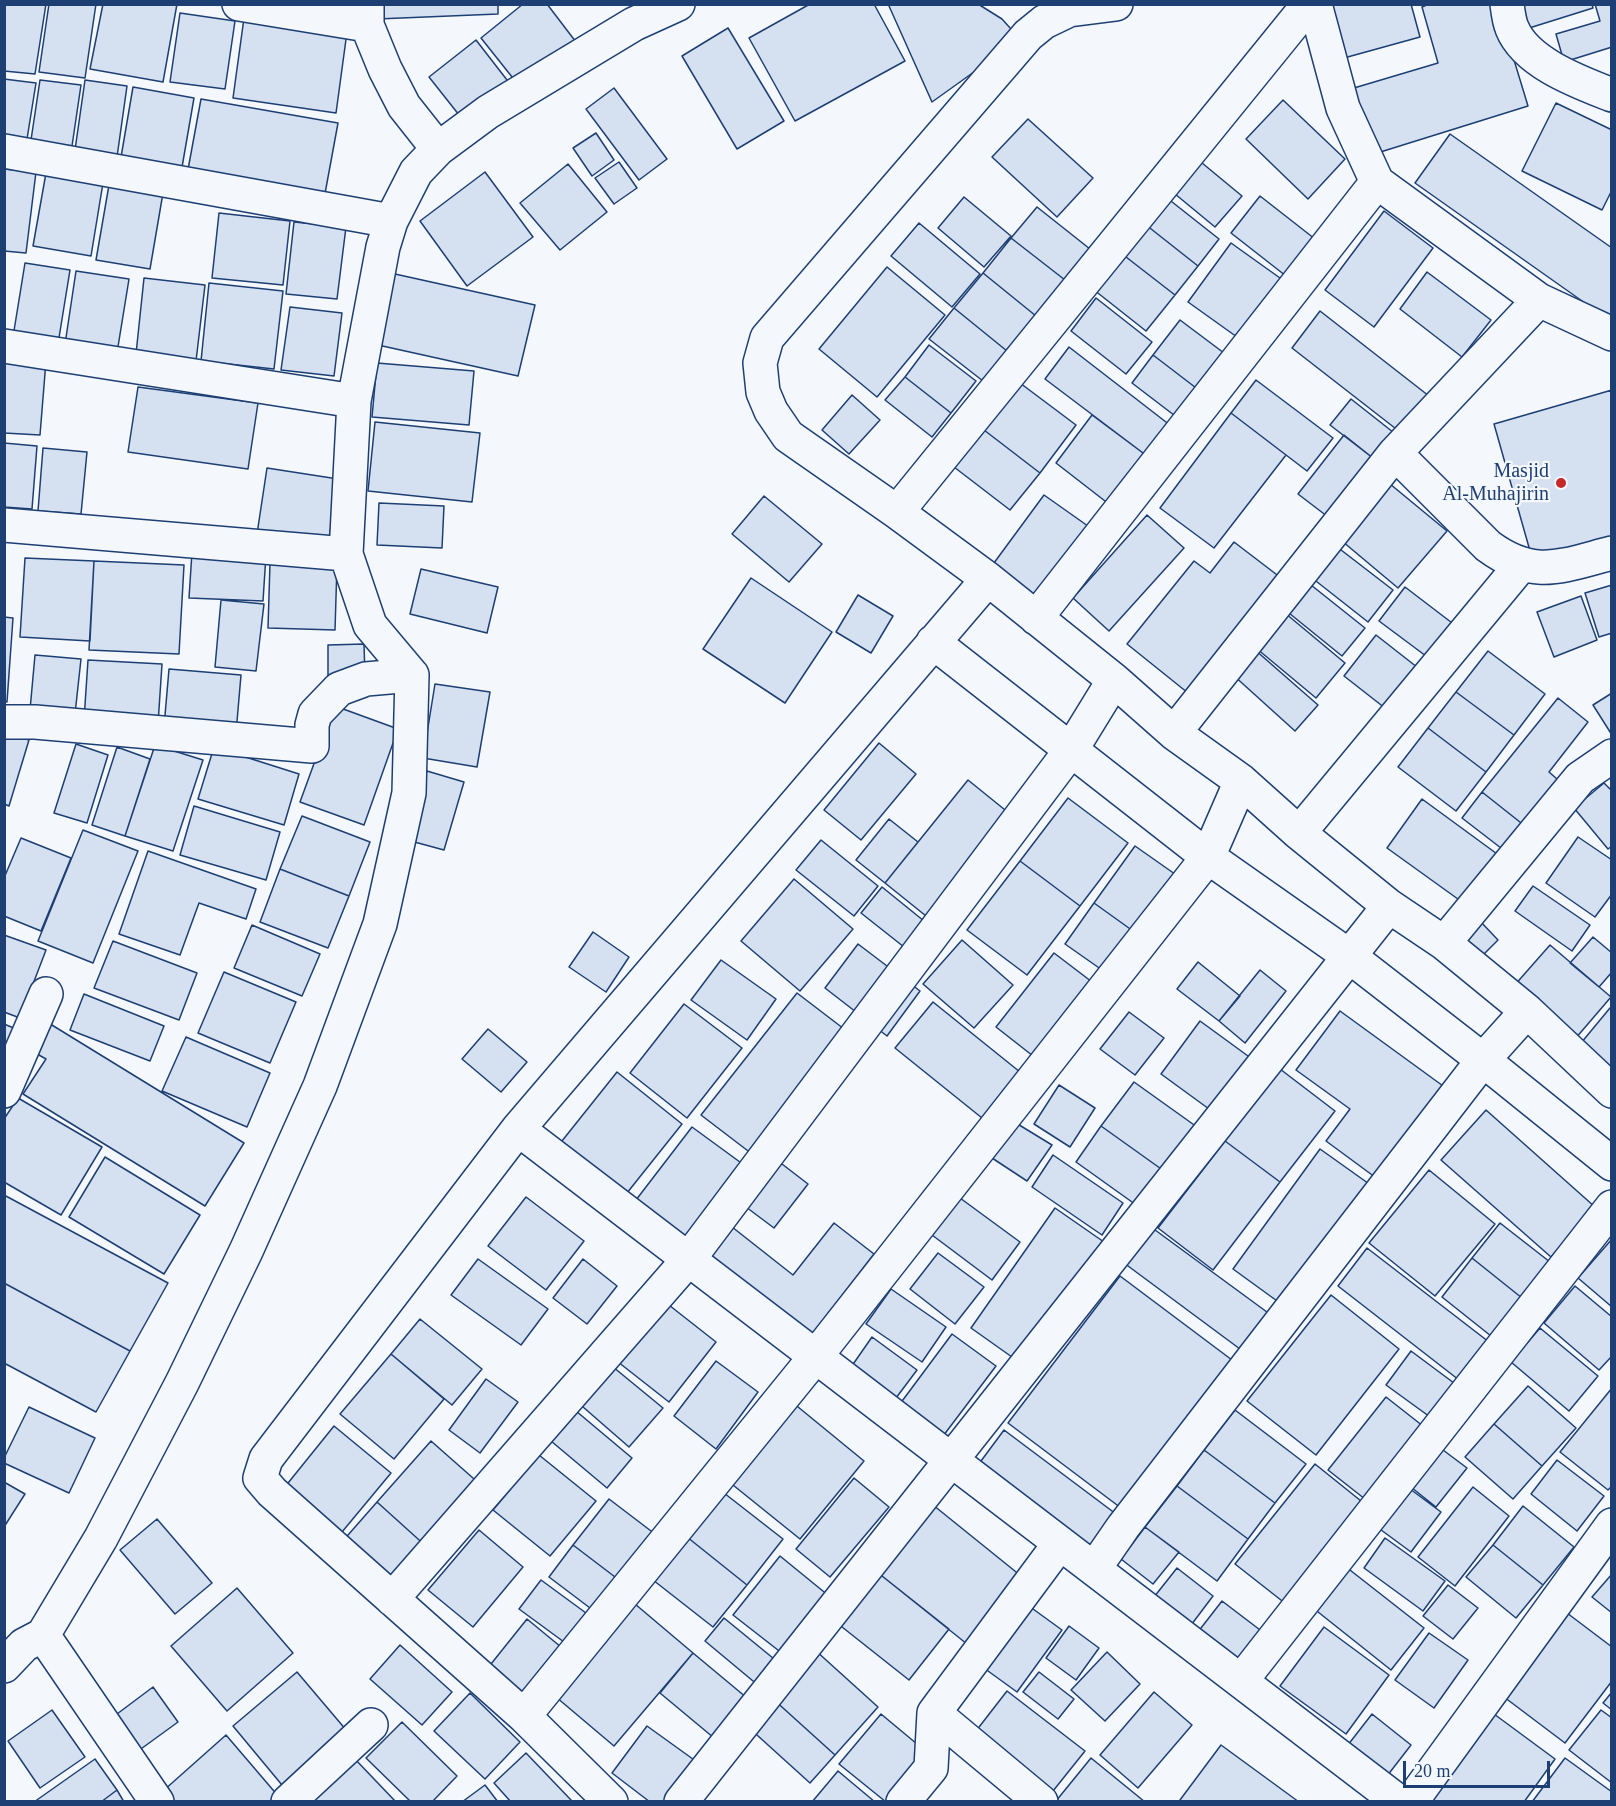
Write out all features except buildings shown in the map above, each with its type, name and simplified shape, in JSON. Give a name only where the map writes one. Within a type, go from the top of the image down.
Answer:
[{"type":"street","points":[[239,4],[367,15],[385,69],[404,106],[438,149]]},
{"type":"street","points":[[157,1802],[19,1645],[101,1538],[182,1383],[246,1251],[320,1086],[380,924],[409,793],[412,675],[370,624],[346,554],[354,401],[383,247],[391,221],[416,172],[438,149],[488,112],[614,35],[678,4]]},
{"type":"street","points":[[1116,4],[1067,7],[1028,35],[767,338],[760,363],[763,392],[771,411],[788,436],[988,579],[1114,680],[1174,733],[1241,781],[1299,833],[1389,906],[1444,943],[1527,1011],[1611,1091]]},
{"type":"street","points":[[897,512],[1309,4]]},
{"type":"street","points":[[1315,4],[1343,108],[1377,183],[1539,300],[1611,334]]},
{"type":"street","points":[[1507,4],[1512,27],[1527,50],[1538,59],[1604,87]]},
{"type":"street","points":[[4,151],[391,221]]},
{"type":"street","points":[[1036,618],[1377,183]]},
{"type":"street","points":[[1174,733],[1395,453],[1539,300]]},
{"type":"street","points":[[4,346],[354,401]]},
{"type":"street","points":[[1395,453],[1488,546],[1505,558],[1521,565],[1540,569],[1558,567],[1611,553]]},
{"type":"street","points":[[4,525],[346,554]]},
{"type":"street","points":[[1299,833],[1521,565]]},
{"type":"street","points":[[611,1802],[525,1716],[272,1492],[260,1478],[266,1459],[519,1129],[988,579]]},
{"type":"street","points":[[933,642],[1208,857],[1349,956],[1484,1060],[1611,1164]]},
{"type":"street","points":[[4,722],[35,722],[312,746],[312,725],[315,714],[339,688],[366,679],[412,675]]},
{"type":"street","points":[[392,1599],[688,1260],[1071,750],[1114,680]]},
{"type":"street","points":[[1444,943],[1580,778],[1611,756]]},
{"type":"street","points":[[525,1716],[816,1356],[1208,857],[1241,781]]},
{"type":"street","points":[[681,1802],[1389,906]]},
{"type":"street","points":[[4,1091],[46,994]]},
{"type":"street","points":[[1094,1569],[1484,1060],[1527,1011]]},
{"type":"street","points":[[519,1129],[1400,1802]]},
{"type":"street","points":[[1241,1681],[1611,1207]]},
{"type":"street","points":[[1411,1802],[1611,1525]]},
{"type":"street","points":[[903,1802],[931,1768],[934,1713],[1060,1543]]},
{"type":"street","points":[[934,1713],[1041,1802]]},
{"type":"street","points":[[288,1802],[371,1725]]},
{"type":"place","name":"Masjid Al-Muhajirin","points":[[1561,483]]}]
